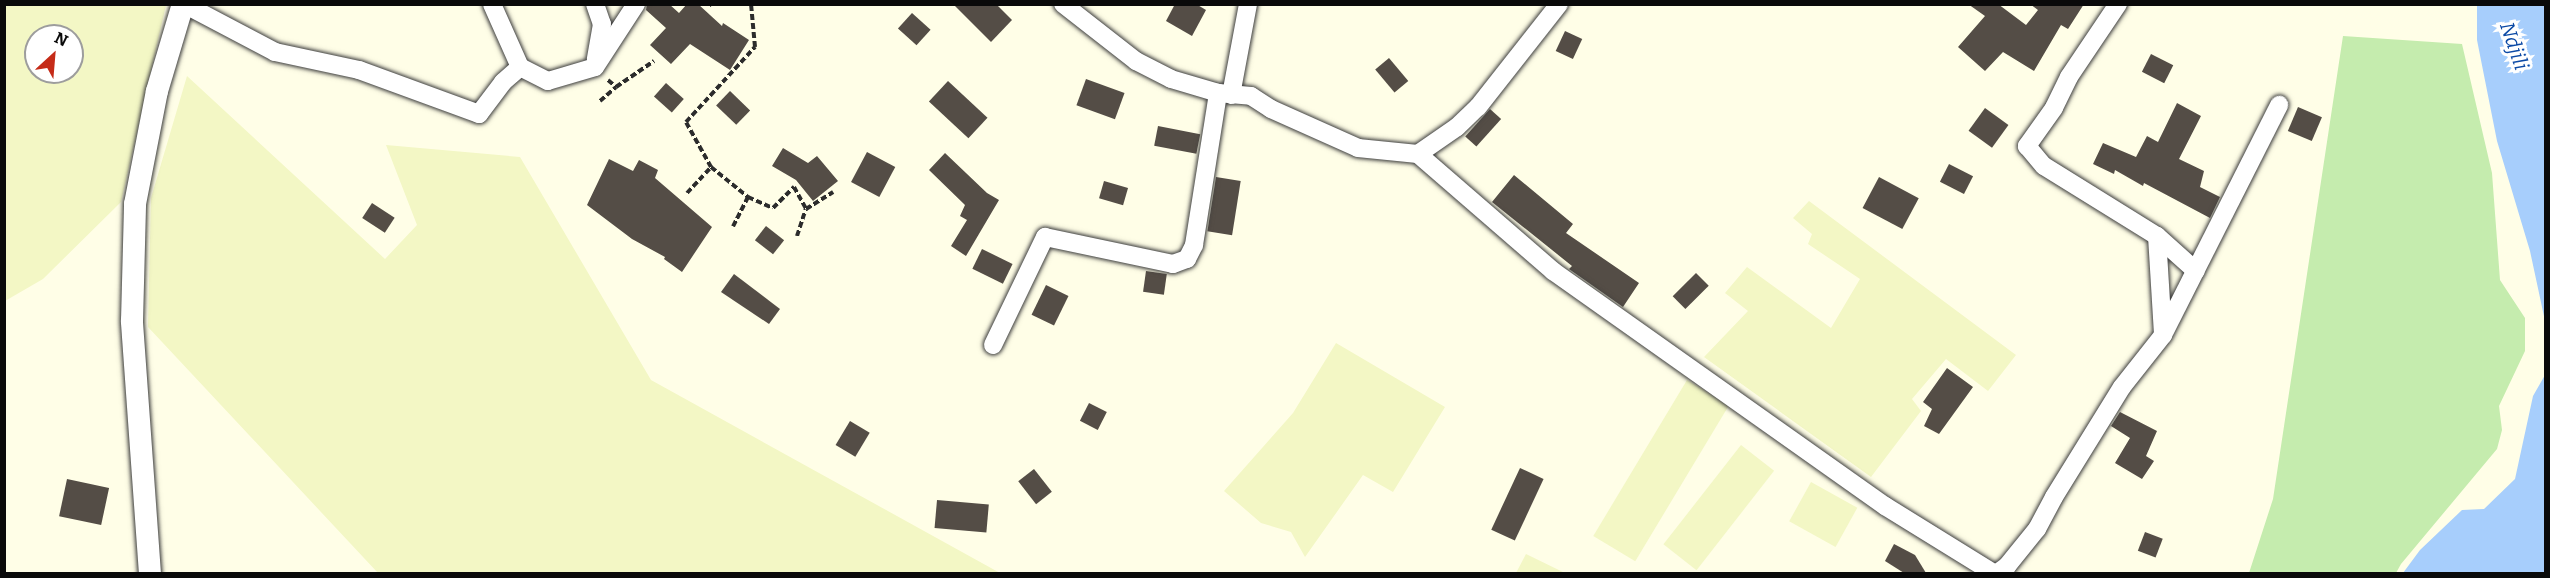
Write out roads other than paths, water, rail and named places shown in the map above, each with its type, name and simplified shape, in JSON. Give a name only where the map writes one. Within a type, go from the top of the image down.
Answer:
[{"type":"street","points":[[150,573],[132,321],[135,204],[157,91],[183,4],[275,52],[359,70],[479,114],[503,82],[520,68]]},
{"type":"street","points":[[492,4],[520,68],[548,81],[595,67],[636,4]]},
{"type":"street","points":[[595,4],[602,24],[595,67]]},
{"type":"street","points":[[1063,4],[1136,61],[1172,79],[1224,94],[1251,96],[1271,109],[1358,148],[1418,154],[1553,271],[1885,506],[1986,571],[2007,566],[2037,530],[2054,497],[2122,387],[2163,335],[2279,105]]},
{"type":"street","points":[[993,345],[1045,237],[1173,264],[1186,259],[1194,245],[1224,94],[1248,4]]},
{"type":"street","points":[[1418,154],[1457,127],[1478,107],[1559,4]]},
{"type":"street","points":[[2118,4],[2069,77],[2054,108],[2027,146],[2044,166],[2157,236],[2196,271]]},
{"type":"street","points":[[2157,236],[2163,335]]},
{"type":"water","name":"Ndjili","points":[[2477,5],[2545,5],[2545,321],[2530,251],[2497,141],[2477,40]]},
{"type":"water","points":[[2545,375],[2545,573],[2403,573],[2420,550],[2462,510],[2484,509],[2515,479],[2533,396]]}]
